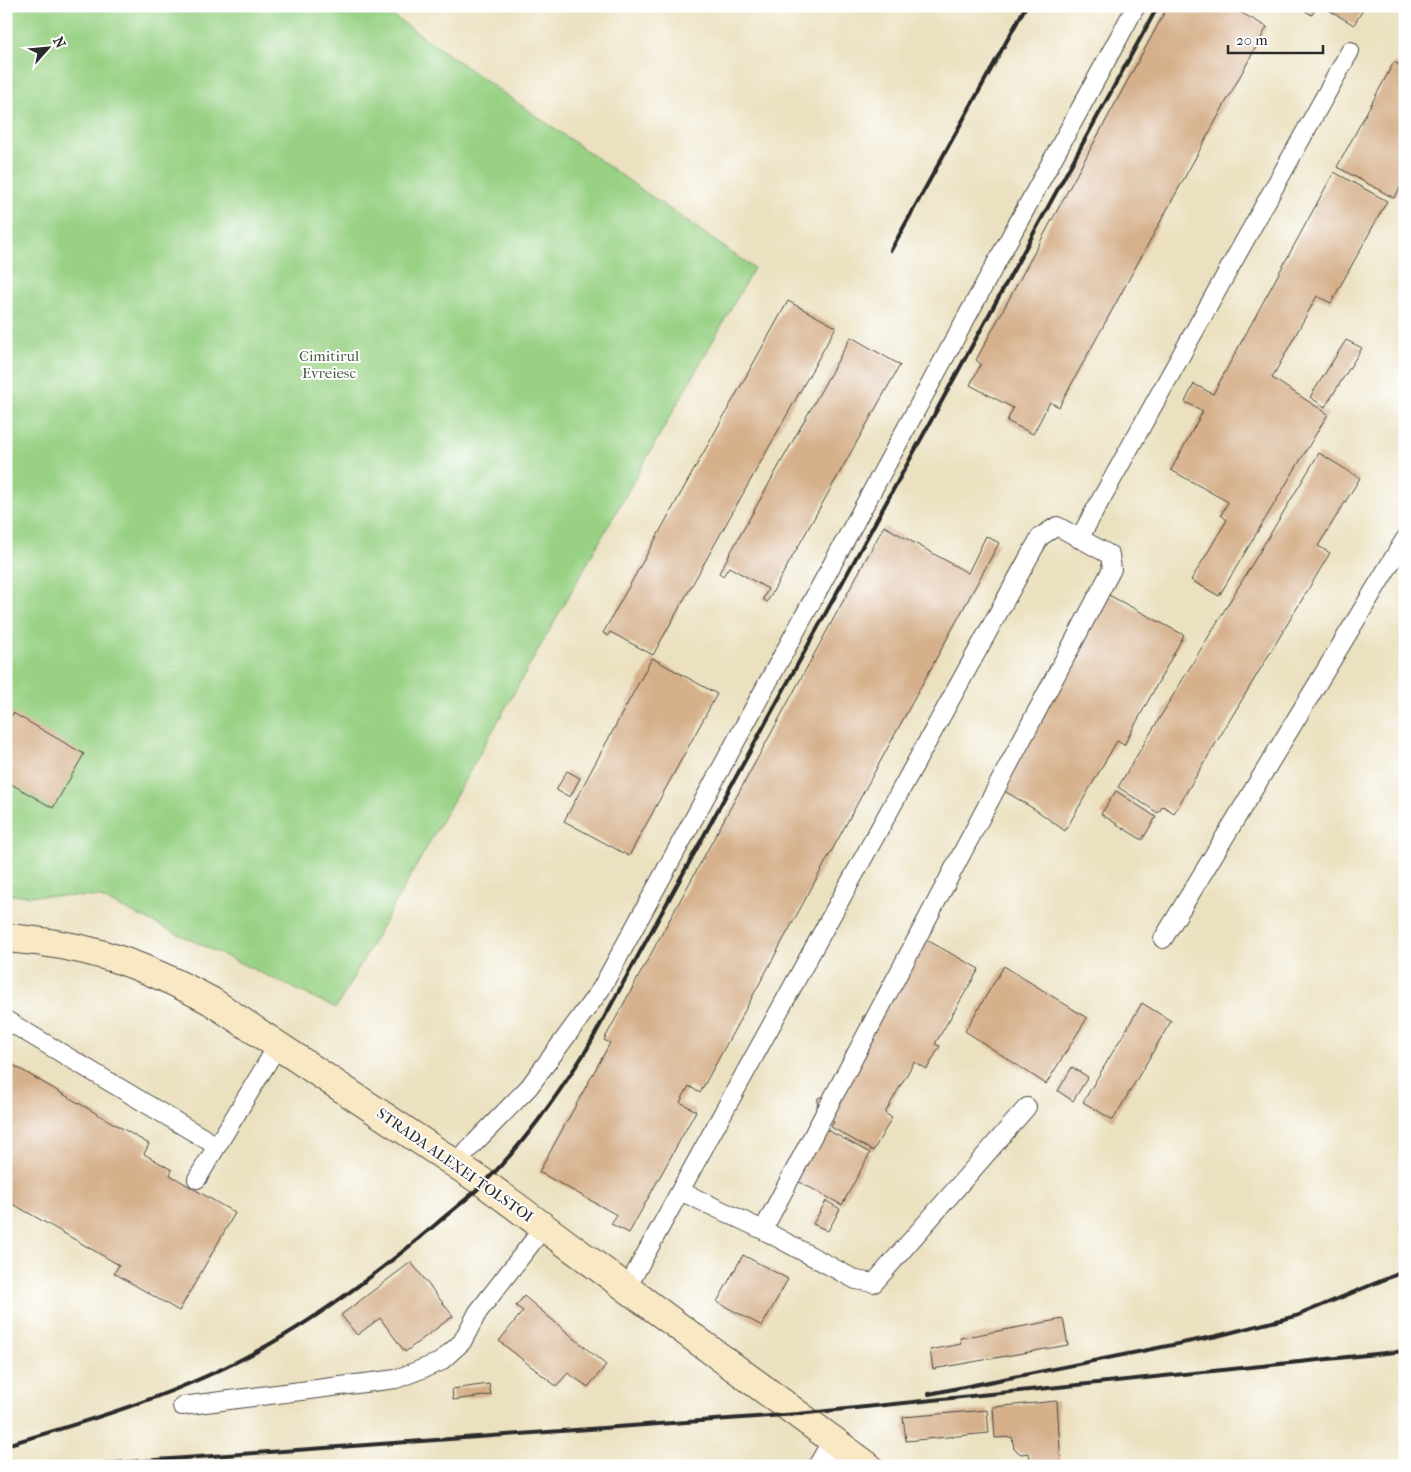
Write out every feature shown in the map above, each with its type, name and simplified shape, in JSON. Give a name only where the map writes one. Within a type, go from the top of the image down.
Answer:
[{"type":"main road","name":"STRADA ALEXEI TOLSTOI","points":[[6,938],[70,946],[107,954],[173,980],[211,1001],[455,1163],[544,1227],[627,1288],[829,1454],[868,1466]]},
{"type":"lane","points":[[455,1163],[529,1087],[601,989],[1136,6]]},
{"type":"lane","points":[[1079,539],[1350,51]]},
{"type":"lane","points":[[627,1288],[1040,537],[1057,526],[1110,555],[1112,569],[763,1230]]},
{"type":"lane","points":[[1163,939],[1405,539]]},
{"type":"lane","points":[[6,1020],[217,1146]]},
{"type":"lane","points":[[197,1179],[278,1044]]},
{"type":"lane","points":[[680,1191],[763,1230],[856,1280],[874,1283],[1027,1107]]},
{"type":"lane","points":[[182,1406],[396,1379],[440,1362],[462,1342],[478,1312],[544,1227]]},
{"type":"green space","name":"Cimitirul Evreiesc","points":[[6,6],[379,6],[754,268],[336,1008],[99,897],[6,895]]},
{"type":"building","points":[[1168,6],[1229,6],[1267,27],[1059,407],[1050,402],[1033,434],[1007,421],[1013,408],[970,385],[981,364],[976,360]]},
{"type":"building","points":[[1297,6],[1317,6],[1312,15]]},
{"type":"building","points":[[1322,6],[1365,6],[1354,25]]},
{"type":"building","points":[[1394,62],[1405,68],[1405,180],[1394,198],[1337,167]]},
{"type":"building","points":[[1334,172],[1387,201],[1331,303],[1317,296],[1272,378],[1328,414],[1219,596],[1191,580],[1227,520],[1221,515],[1228,502],[1171,470],[1203,411],[1185,402],[1194,384],[1213,394]]},
{"type":"building","points":[[788,301],[836,327],[653,655],[610,632],[608,636],[603,633]]},
{"type":"building","points":[[851,337],[900,365],[767,602],[763,599],[768,589],[729,567],[723,576],[719,573]]},
{"type":"building","points":[[1346,340],[1362,348],[1325,407],[1310,397]]},
{"type":"building","points":[[1319,453],[1360,478],[1318,546],[1330,553],[1174,813],[1163,806],[1158,813],[1118,787]]},
{"type":"building","points":[[884,526],[968,573],[986,536],[999,543],[700,1093],[689,1086],[680,1102],[696,1111],[629,1233],[611,1224],[617,1215],[539,1172],[610,1043],[604,1040]]},
{"type":"building","points":[[1105,593],[1184,635],[1124,745],[1117,741],[1065,831],[1039,812],[998,787]]},
{"type":"building","points":[[652,658],[717,694],[629,856],[564,821]]},
{"type":"building","points":[[13,713],[84,754],[53,808],[6,781],[6,724]]},
{"type":"building","points":[[567,771],[580,778],[570,797],[556,790]]},
{"type":"building","points":[[1116,791],[1156,817],[1142,840],[1101,814]]},
{"type":"building","points":[[925,939],[979,969],[935,1044],[940,1046],[927,1069],[914,1062],[885,1113],[892,1118],[873,1151],[831,1127],[834,1122],[817,1112],[818,1098],[828,1094],[858,1037],[863,1016],[877,1013],[889,1003],[876,995],[884,981],[898,988]]},
{"type":"building","points":[[1004,966],[1087,1018],[1046,1084],[965,1031]]},
{"type":"building","points":[[1142,1003],[1171,1021],[1113,1120],[1083,1102]]},
{"type":"building","points":[[6,1061],[149,1144],[144,1154],[172,1170],[170,1175],[235,1213],[179,1311],[114,1273],[119,1265],[6,1200]]},
{"type":"building","points":[[1072,1067],[1088,1077],[1073,1101],[1058,1091]]},
{"type":"building","points":[[822,1127],[870,1153],[842,1205],[794,1179]]},
{"type":"building","points":[[826,1201],[840,1209],[828,1231],[813,1224]]},
{"type":"building","points":[[743,1255],[788,1279],[762,1326],[717,1302]]},
{"type":"building","points":[[411,1262],[453,1316],[405,1352],[380,1318],[357,1335],[341,1315]]},
{"type":"building","points":[[524,1296],[606,1365],[588,1387],[568,1373],[556,1386],[499,1341],[523,1311],[516,1306]]},
{"type":"building","points":[[1063,1319],[1068,1345],[933,1369],[930,1350],[961,1344],[960,1338]]},
{"type":"building","points":[[489,1384],[491,1395],[453,1400],[452,1389]]},
{"type":"building","points":[[1057,1401],[1061,1466],[1031,1466],[1029,1453],[1021,1454],[1014,1449],[1012,1437],[995,1438],[993,1407]]},
{"type":"building","points":[[987,1410],[989,1433],[906,1441],[903,1417]]},
{"type":"railway","points":[[891,250],[1026,6]]},
{"type":"railway","points":[[6,1445],[74,1425],[174,1390],[239,1361],[292,1331],[375,1273],[478,1189],[526,1136],[552,1102],[587,1049],[1158,6]]},
{"type":"railway","points":[[929,1394],[1217,1336],[1296,1316],[1405,1271]]},
{"type":"railway","points":[[72,1466],[798,1414],[1405,1351]]}]
